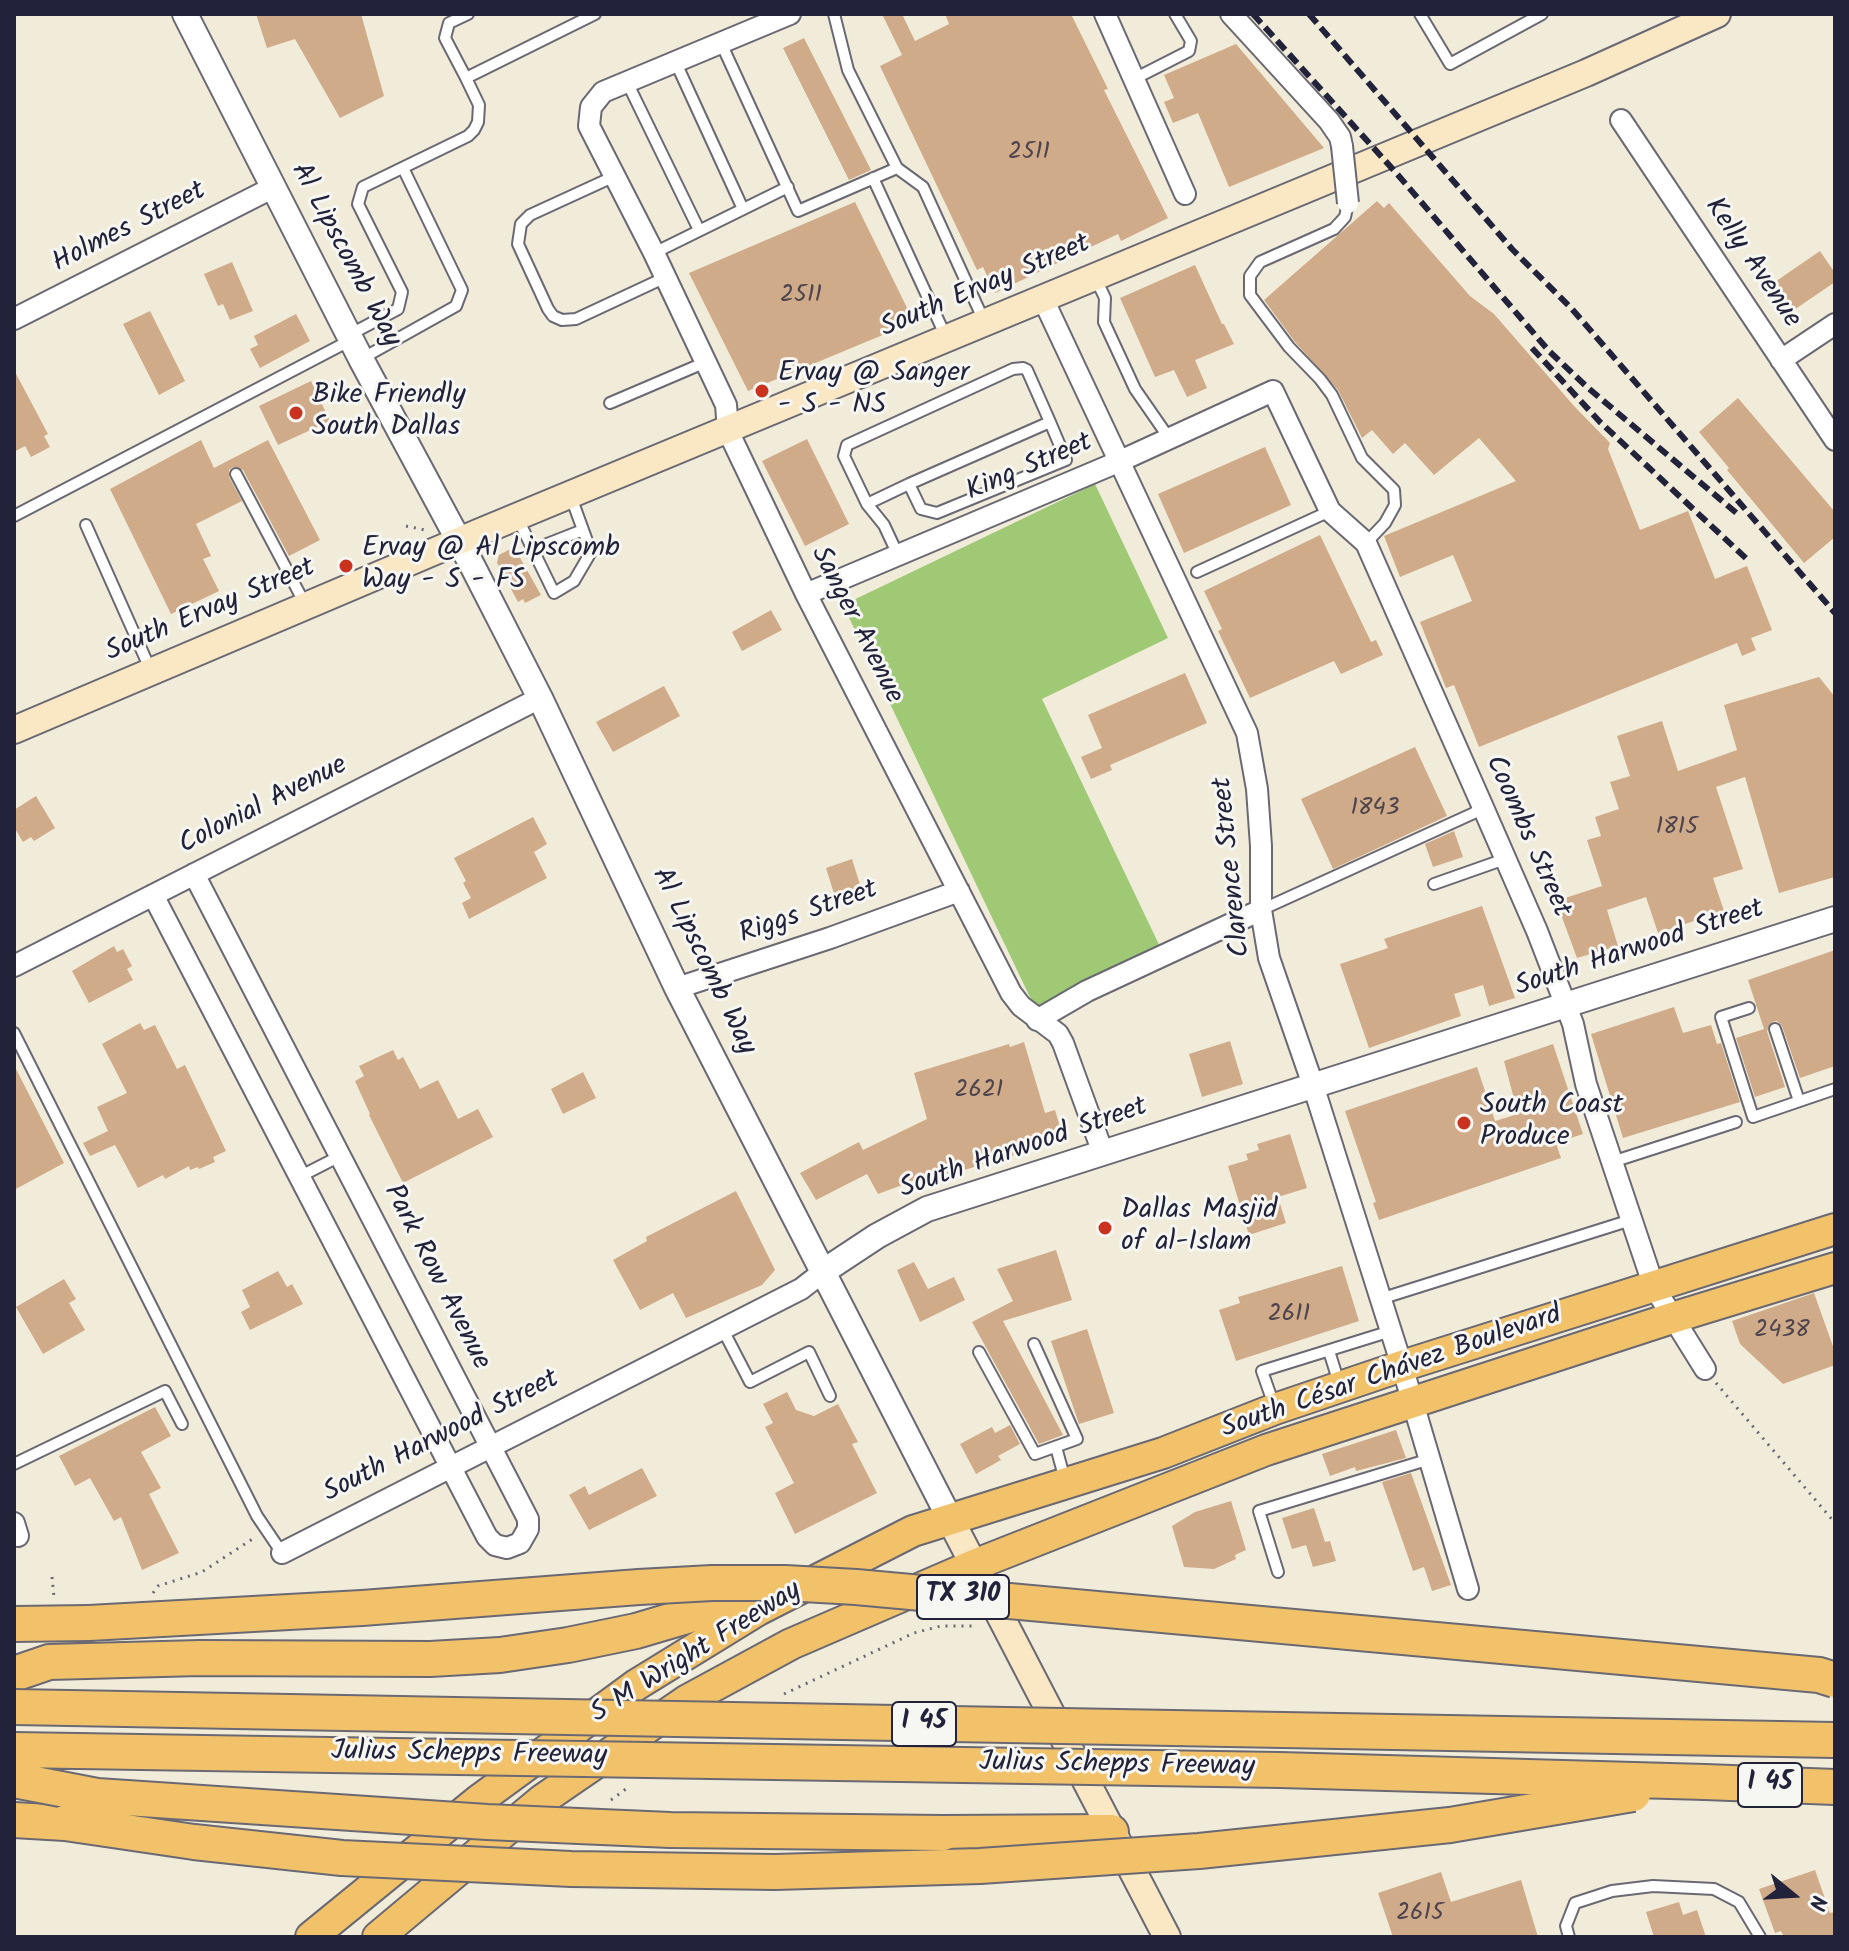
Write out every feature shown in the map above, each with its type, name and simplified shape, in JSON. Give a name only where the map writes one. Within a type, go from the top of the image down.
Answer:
[{"type":"highway","points":[[14,1674],[49,1662],[200,1658],[430,1659],[500,1655],[602,1639],[839,1569]]},
{"type":"highway","name":"TX 310","points":[[14,1624],[89,1623],[362,1608],[712,1583],[785,1583],[1819,1675],[1835,1680]]},
{"type":"highway","name":"Julius Schepps Freeway","points":[[14,1707],[1835,1740]]},
{"type":"highway","name":"Julius Schepps Freeway","points":[[14,1750],[1312,1771],[1835,1787]]},
{"type":"highway","points":[[14,1780],[97,1796],[487,1822],[711,1831],[1111,1832]]},
{"type":"highway","points":[[14,1820],[65,1823],[194,1842],[342,1858],[571,1869],[843,1871],[1115,1858],[1366,1834],[1450,1825],[1705,1782]]},
{"type":"main road","name":"South Ervay Street","points":[[14,730],[459,541],[1586,73],[1717,14]]},
{"type":"main road","name":"South César Chávez Boulevard","points":[[950,1519],[1163,1453],[1275,1409],[1402,1366],[1835,1229]]},
{"type":"main road","name":"South César Chávez Boulevard","points":[[974,1565],[1266,1450],[1835,1268]]},
{"type":"main road","name":"Al Lipscomb Way","points":[[950,1519],[1167,1937]]},
{"type":"main road","name":"S M Wright Freeway","points":[[311,1937],[479,1800],[636,1685],[758,1610],[913,1531],[950,1519]]},
{"type":"main road","name":"S M Wright Freeway","points":[[378,1937],[542,1800],[686,1701],[791,1644],[974,1565]]},
{"type":"street","name":"Al Lipscomb Way","points":[[185,14],[272,188],[540,698],[677,988],[950,1519]]},
{"type":"street","points":[[627,82],[790,14]]},
{"type":"street","points":[[1105,14],[1185,194]]},
{"type":"street","points":[[1231,14],[1340,137],[1348,203]]},
{"type":"street","name":"Sanger Avenue","points":[[627,82],[603,92],[591,107],[589,126],[666,277],[726,405],[728,431],[806,594],[1011,993],[1037,1020],[1058,1034],[1063,1043],[1103,1153]]},
{"type":"street","name":"Kelly Avenue","points":[[1621,120],[1835,440]]},
{"type":"street","name":"Holmes Street","points":[[14,319],[272,188]]},
{"type":"street","name":"Clarence Street","points":[[1043,299],[1247,733],[1257,789],[1261,910],[1269,958],[1391,1331],[1468,1589]]},
{"type":"street","points":[[1781,360],[1835,324]]},
{"type":"street","name":"Coombs Street","points":[[1273,391],[1330,511],[1366,543],[1482,805],[1537,931],[1573,1024],[1586,1084],[1654,1287],[1705,1369]]},
{"type":"street","name":"King Street","points":[[806,594],[1118,462],[1273,391]]},
{"type":"street","name":"Colonial Avenue","points":[[14,966],[540,698]]},
{"type":"street","name":"Park Row Avenue","points":[[153,895],[487,1537],[495,1545],[507,1548],[520,1543],[528,1529],[528,1519],[194,874]]},
{"type":"street","name":"Riggs Street","points":[[677,988],[830,938],[959,891]]},
{"type":"street","points":[[1037,1020],[1087,991],[1261,910]]},
{"type":"street","name":"South Harwood Street","points":[[282,1553],[801,1289],[865,1243],[927,1209],[1835,919]]},
{"type":"lane","points":[[354,344],[398,309],[402,292],[358,204],[363,187],[468,136],[474,130],[479,105],[445,38],[449,23],[468,14]]},
{"type":"lane","points":[[466,78],[595,14]]},
{"type":"lane","points":[[834,14],[848,70],[897,168],[923,187],[985,323]]},
{"type":"lane","points":[[1134,79],[1189,51],[1191,41],[1175,14]]},
{"type":"lane","points":[[1420,14],[1450,64],[1542,14]]},
{"type":"lane","points":[[721,43],[798,211],[897,168]]},
{"type":"lane","points":[[676,63],[743,209]]},
{"type":"lane","points":[[627,82],[699,230]]},
{"type":"lane","points":[[14,516],[354,344],[456,306],[462,290],[403,168]]},
{"type":"lane","points":[[615,176],[530,215],[521,224],[518,244],[548,309],[553,316],[562,320],[576,319],[666,277]]},
{"type":"lane","points":[[873,178],[947,339]]},
{"type":"lane","points":[[654,253],[788,187]]},
{"type":"lane","points":[[1348,203],[1345,217],[1334,229],[1260,262],[1250,276],[1250,295],[1289,347],[1332,395],[1362,458],[1394,490],[1395,505],[1366,543]]},
{"type":"lane","points":[[1095,277],[1105,298],[1104,322],[1135,389],[1169,438]]},
{"type":"lane","points":[[610,403],[706,362]]},
{"type":"lane","points":[[898,555],[884,525],[867,504],[844,456],[847,445],[1013,369],[1027,370],[1066,460],[937,513],[921,509],[909,484]]},
{"type":"lane","points":[[867,504],[1050,422]]},
{"type":"lane","points":[[236,474],[306,606]]},
{"type":"lane","points":[[517,517],[554,593],[574,581],[591,552],[570,495]]},
{"type":"lane","points":[[1197,572],[1330,511]]},
{"type":"lane","points":[[86,525],[152,672]]},
{"type":"lane","points":[[532,550],[583,530]]},
{"type":"lane","points":[[1261,910],[1474,813],[1482,805]]},
{"type":"lane","points":[[1434,884],[1505,859]]},
{"type":"lane","points":[[1749,1008],[1721,1017],[1753,1117],[1835,1089]]},
{"type":"lane","points":[[1775,1029],[1799,1101]]},
{"type":"lane","points":[[14,1033],[257,1516],[282,1553]]},
{"type":"lane","points":[[1612,1162],[1736,1122]]},
{"type":"lane","points":[[299,1177],[341,1156]]},
{"type":"lane","points":[[1380,1299],[1631,1220]]},
{"type":"lane","points":[[722,1328],[750,1382],[809,1352],[830,1396]]},
{"type":"lane","points":[[1275,1409],[1262,1371],[1391,1331]]},
{"type":"lane","points":[[979,1352],[1035,1454],[1077,1439],[1034,1344]]},
{"type":"lane","points":[[1329,1351],[1340,1387]]},
{"type":"lane","points":[[14,1464],[165,1391],[182,1424]]},
{"type":"lane","points":[[1056,1447],[1067,1484]]},
{"type":"lane","points":[[1278,1572],[1259,1511],[1430,1459]]},
{"type":"lane","points":[[1569,1937],[1566,1926],[1575,1903],[1612,1891],[1653,1886],[1714,1889],[1739,1902],[1760,1937]]},
{"type":"path","points":[[406,526],[425,530]]},
{"type":"path","points":[[1705,1369],[1835,1523]]},
{"type":"path","points":[[152,1594],[158,1586],[202,1572],[267,1530]]},
{"type":"path","points":[[52,1577],[56,1607]]},
{"type":"green space","points":[[1095,484],[1168,638],[1042,699],[1162,951],[1037,1012],[843,605]]},
{"type":"building","points":[[256,14],[361,14],[384,96],[340,118],[295,39],[267,48]]},
{"type":"building","points":[[882,14],[902,14],[915,41],[949,24],[945,14],[1071,14],[1108,89],[1104,90],[1168,218],[1121,241],[1118,234],[995,293],[983,267],[977,270],[880,66],[902,55]]},
{"type":"building","points":[[804,38],[871,170],[849,180],[783,48]]},
{"type":"building","points":[[1236,44],[1324,148],[1229,187],[1198,113],[1173,123],[1164,102],[1174,98],[1164,75]]},
{"type":"building","points":[[1377,201],[1384,208],[1389,203],[1470,296],[1494,314],[1610,443],[1608,449],[1640,530],[1688,511],[1715,579],[1747,566],[1772,630],[1751,638],[1756,650],[1742,656],[1737,643],[1479,747],[1454,685],[1446,688],[1420,622],[1472,601],[1453,555],[1400,577],[1384,536],[1516,481],[1479,438],[1434,475],[1405,443],[1393,454],[1372,430],[1362,438],[1338,390],[1295,342],[1264,300]]},
{"type":"building","points":[[855,202],[914,322],[748,391],[689,273]]},
{"type":"building","points":[[1820,251],[1835,273],[1835,282],[1788,314],[1769,286]]},
{"type":"building","points":[[232,262],[253,311],[230,320],[223,304],[218,306],[204,274]]},
{"type":"building","points":[[1195,265],[1234,344],[1195,360],[1207,388],[1187,397],[1174,370],[1155,377],[1120,298]]},
{"type":"building","points":[[150,311],[185,381],[159,395],[123,324]]},
{"type":"building","points":[[296,314],[310,341],[260,368],[250,349],[258,345],[254,336]]},
{"type":"building","points":[[14,370],[48,434],[44,436],[50,447],[31,457],[25,446],[14,452]]},
{"type":"building","points":[[311,381],[330,421],[278,445],[259,406]]},
{"type":"building","points":[[1738,398],[1835,512],[1835,537],[1804,563],[1699,432]]},
{"type":"building","points":[[807,439],[849,524],[805,546],[762,461]]},
{"type":"building","points":[[201,440],[214,468],[268,440],[320,540],[289,556],[243,470],[233,467],[229,470],[229,477],[242,501],[196,524],[211,556],[203,559],[219,591],[171,614],[110,489]]},
{"type":"building","points":[[1265,447],[1291,505],[1184,553],[1158,494]]},
{"type":"building","points":[[1320,535],[1371,642],[1376,640],[1383,655],[1341,674],[1334,661],[1250,698],[1218,631],[1222,629],[1204,591]]},
{"type":"building","points":[[514,547],[541,595],[525,603],[523,599],[518,602],[497,563],[499,555]]},
{"type":"building","points":[[771,610],[782,630],[742,651],[732,632]]},
{"type":"building","points":[[1185,673],[1207,723],[1110,765],[1112,770],[1091,779],[1081,757],[1102,748],[1088,715]]},
{"type":"building","points":[[1819,677],[1835,697],[1835,877],[1779,893],[1745,777],[1716,787],[1743,869],[1713,878],[1724,911],[1658,933],[1646,897],[1607,910],[1618,946],[1577,958],[1556,901],[1602,886],[1587,840],[1601,836],[1595,817],[1619,809],[1610,782],[1630,776],[1617,736],[1662,721],[1678,771],[1737,750],[1724,705]]},
{"type":"building","points":[[664,686],[680,716],[613,752],[596,722]]},
{"type":"building","points":[[1415,747],[1447,816],[1333,869],[1301,799]]},
{"type":"building","points":[[36,796],[55,828],[34,841],[31,837],[23,842],[14,827],[14,810]]},
{"type":"building","points":[[533,817],[547,844],[534,852],[547,878],[469,919],[462,903],[471,898],[454,858]]},
{"type":"building","points":[[1454,831],[1463,857],[1433,867],[1425,844]]},
{"type":"building","points":[[852,859],[862,891],[836,900],[826,868]]},
{"type":"building","points":[[1482,906],[1515,998],[1489,1006],[1483,985],[1454,994],[1461,1016],[1369,1048],[1340,964],[1388,948],[1384,939]]},
{"type":"building","points":[[114,946],[117,952],[123,949],[132,966],[127,969],[133,980],[89,1003],[72,971]]},
{"type":"building","points":[[1835,950],[1835,1066],[1800,1078],[1782,1026],[1777,1021],[1772,1022],[1767,1031],[1785,1087],[1755,1097],[1736,1038],[1764,1029],[1748,980]]},
{"type":"building","points":[[1674,1007],[1683,1033],[1711,1025],[1717,1044],[1721,1043],[1740,1102],[1623,1138],[1591,1034]]},
{"type":"building","points":[[140,1023],[144,1030],[155,1025],[177,1069],[185,1065],[226,1151],[213,1157],[215,1162],[199,1169],[190,1170],[189,1166],[165,1179],[163,1175],[138,1188],[115,1145],[90,1156],[83,1143],[108,1131],[97,1107],[127,1093],[102,1044]]},
{"type":"building","points":[[1230,1041],[1243,1084],[1202,1097],[1189,1054]]},
{"type":"building","points":[[1024,1042],[1045,1113],[1055,1110],[1061,1130],[1052,1133],[1055,1143],[944,1176],[942,1170],[878,1194],[867,1174],[816,1200],[800,1173],[859,1142],[863,1150],[927,1119],[914,1073]]},
{"type":"building","name":"South Coast Produce","points":[[1553,1044],[1583,1134],[1556,1143],[1561,1158],[1379,1220],[1373,1203],[1376,1202],[1345,1111],[1477,1067],[1495,1121],[1518,1114],[1504,1061]]},
{"type":"building","points":[[393,1050],[398,1060],[403,1057],[420,1089],[438,1080],[458,1119],[478,1109],[493,1137],[403,1183],[355,1081],[364,1076],[359,1066]]},
{"type":"building","points":[[14,1065],[64,1163],[14,1190]]},
{"type":"building","points":[[583,1072],[596,1098],[563,1114],[551,1089]]},
{"type":"building","points":[[1290,1134],[1307,1188],[1278,1197],[1286,1223],[1249,1235],[1228,1166],[1248,1160],[1246,1154],[1259,1150],[1257,1144]]},
{"type":"building","points":[[736,1191],[775,1270],[762,1285],[686,1318],[673,1293],[640,1310],[613,1260],[647,1241],[646,1237]]},
{"type":"building","points":[[1056,1250],[1072,1300],[1003,1321],[1063,1435],[1039,1444],[972,1322],[1013,1301],[997,1269]]},
{"type":"building","points":[[914,1262],[928,1289],[954,1277],[965,1300],[920,1322],[897,1270]]},
{"type":"building","points":[[1342,1266],[1359,1321],[1236,1361],[1219,1310],[1240,1303],[1238,1297]]},
{"type":"building","points":[[278,1271],[287,1287],[292,1284],[303,1304],[250,1330],[241,1312],[250,1307],[242,1290]]},
{"type":"building","points":[[64,1279],[76,1299],[69,1303],[85,1330],[43,1354],[16,1307]]},
{"type":"building","points":[[1814,1293],[1835,1352],[1835,1365],[1783,1384],[1740,1344],[1732,1321]]},
{"type":"building","points":[[1087,1329],[1114,1413],[1079,1424],[1051,1341]]},
{"type":"building","points":[[787,1392],[796,1410],[814,1416],[838,1404],[858,1442],[852,1444],[877,1493],[795,1534],[775,1493],[794,1483],[765,1427],[773,1423],[763,1404]]},
{"type":"building","points":[[155,1407],[171,1436],[141,1452],[161,1488],[149,1494],[179,1553],[142,1570],[121,1517],[114,1521],[90,1478],[75,1486],[59,1456]]},
{"type":"building","points":[[1010,1425],[1020,1444],[998,1456],[1001,1460],[976,1474],[960,1444],[992,1427],[995,1433]]},
{"type":"building","points":[[1396,1430],[1406,1458],[1356,1471],[1355,1467],[1330,1476],[1322,1454]]},
{"type":"building","points":[[642,1468],[657,1496],[589,1530],[569,1495],[585,1486],[589,1495]]},
{"type":"building","points":[[1411,1473],[1451,1585],[1432,1591],[1424,1567],[1413,1571],[1382,1482]]},
{"type":"building","points":[[1231,1501],[1246,1550],[1235,1555],[1236,1559],[1214,1569],[1184,1567],[1172,1526],[1195,1512]]},
{"type":"building","points":[[1314,1508],[1325,1542],[1330,1541],[1336,1561],[1313,1567],[1306,1545],[1292,1549],[1282,1518]]},
{"type":"building","points":[[1815,1870],[1830,1913],[1835,1912],[1835,1937],[1784,1937],[1781,1931],[1775,1933],[1759,1889]]},
{"type":"building","points":[[1441,1872],[1451,1902],[1521,1880],[1538,1937],[1393,1937],[1378,1893]]},
{"type":"building","points":[[1679,1902],[1683,1915],[1697,1910],[1706,1937],[1654,1937],[1646,1912]]},
{"type":"railway","points":[[1253,14],[1398,175],[1549,351],[1587,387],[1740,516]]},
{"type":"railway","points":[[1309,14],[1512,249],[1572,309],[1835,613]]},
{"type":"railway","points":[[1532,348],[1600,422],[1750,562]]},
{"type":"place","name":"Ervay @ Sanger - S - NS","points":[[762,391]]},
{"type":"place","name":"Bike Friendly South Dallas","points":[[296,413]]},
{"type":"place","name":"Ervay @ Al Lipscomb Way - S - FS","points":[[346,566]]},
{"type":"place","name":"South Coast Produce","points":[[1464,1123]]},
{"type":"place","name":"Dallas Masjid of al-Islam","points":[[1105,1228]]}]
